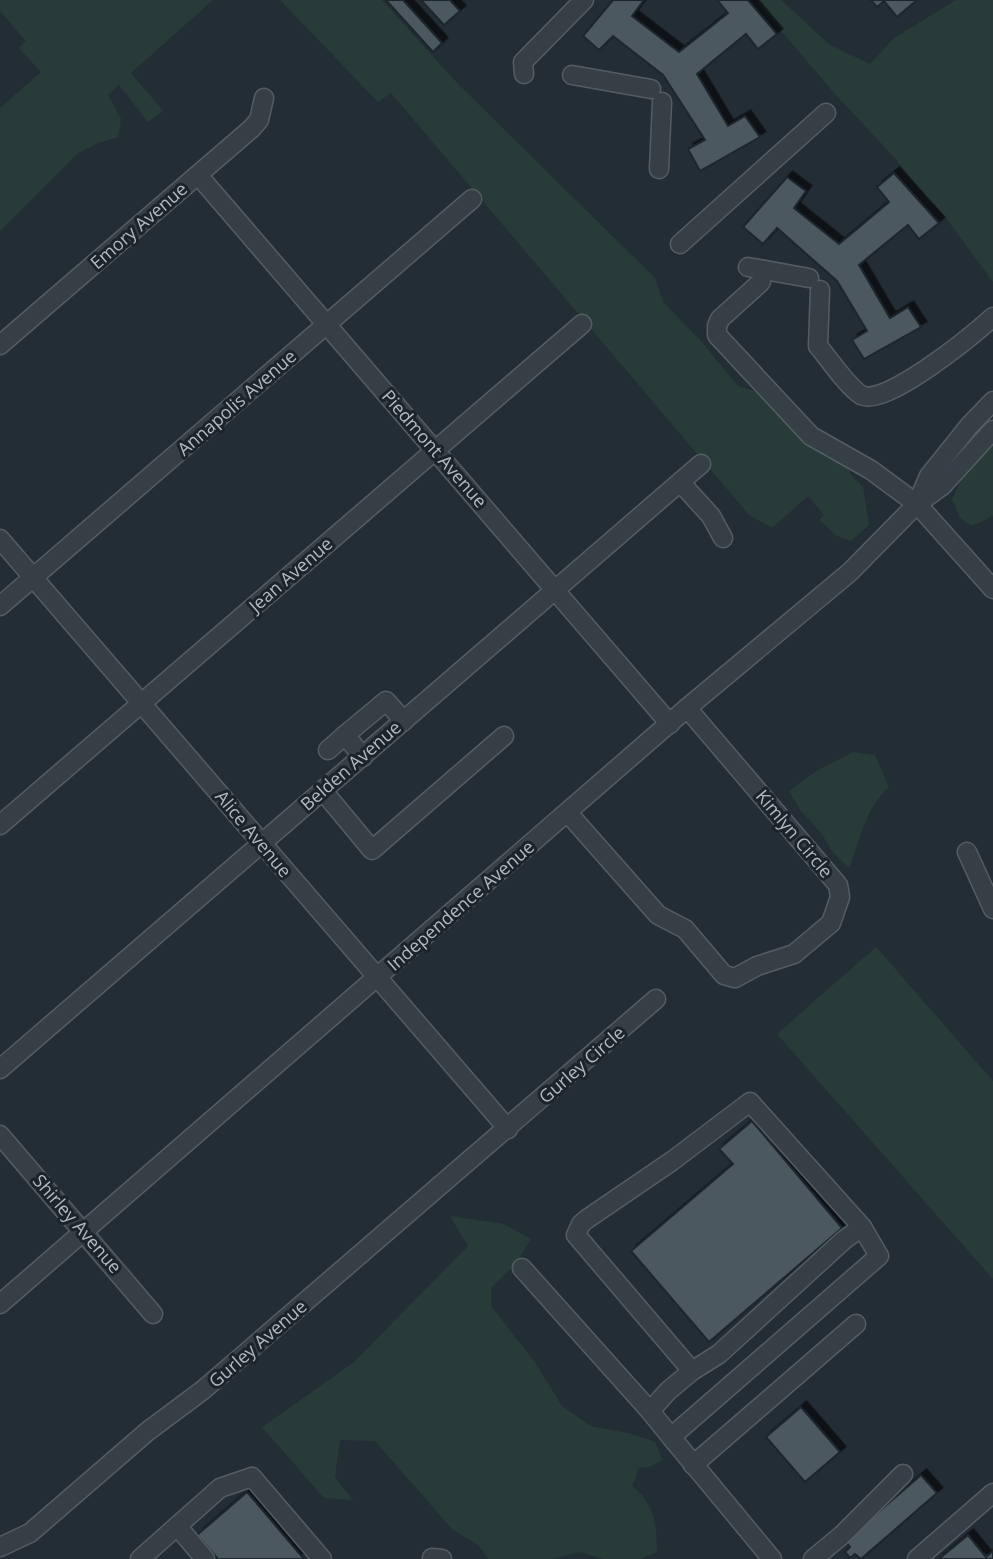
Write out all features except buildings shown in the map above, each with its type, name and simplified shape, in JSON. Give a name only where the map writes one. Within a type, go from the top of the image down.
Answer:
[{"type":"street","points":[[524,74],[523,62],[584,0]]},
{"type":"street","points":[[572,75],[656,96],[659,169]]},
{"type":"street","name":"Emory Avenue","points":[[0,345],[259,120],[264,98]]},
{"type":"street","points":[[680,244],[826,113]]},
{"type":"street","name":"Piedmont Avenue","points":[[198,175],[670,724]]},
{"type":"street","name":"Annapolis Avenue","points":[[0,606],[472,199]]},
{"type":"street","points":[[748,267],[814,284],[818,346],[851,385],[869,397],[890,391],[932,365],[993,317]]},
{"type":"street","points":[[761,282],[720,319],[717,335],[811,436],[871,470],[917,504],[993,589]]},
{"type":"street","name":"Jean Avenue","points":[[0,825],[582,324]]},
{"type":"street","name":"Independence Avenue","points":[[917,504],[929,476],[968,426],[993,401]]},
{"type":"street","name":"Independence Avenue","points":[[0,1304],[687,708],[850,572],[917,504],[942,486],[993,430]]},
{"type":"street","name":"Belden Avenue","points":[[0,1069],[701,464]]},
{"type":"street","points":[[680,482],[711,516],[723,538]]},
{"type":"street","name":"Alice Avenue","points":[[0,538],[508,1129]]},
{"type":"street","points":[[328,750],[386,701],[404,721]]},
{"type":"street","name":"Kimlyn Circle","points":[[568,813],[658,915],[685,929],[724,975],[735,978],[757,966],[794,954],[814,939],[831,923],[841,890],[687,708]]},
{"type":"street","points":[[345,735],[363,757]]},
{"type":"street","points":[[323,791],[372,850],[504,736]]},
{"type":"street","points":[[967,852],[993,909]]},
{"type":"street","name":"Gurley Circle","points":[[508,1129],[656,999]]},
{"type":"street","points":[[671,1437],[879,1256],[862,1227],[750,1102],[672,1161],[587,1219],[581,1224],[576,1235],[692,1371]]},
{"type":"street","name":"Gurley Avenue","points":[[0,1546],[30,1533],[148,1431],[214,1381],[508,1129]]},
{"type":"street","name":"Shirley Avenue","points":[[0,1135],[153,1314]]},
{"type":"street","points":[[650,1411],[668,1391],[719,1354],[844,1240],[862,1227]]},
{"type":"street","points":[[522,1268],[650,1411],[772,1559]]},
{"type":"street","points":[[691,1462],[856,1324]]},
{"type":"street","points":[[813,1559],[842,1535],[903,1474]]},
{"type":"street","points":[[150,1556],[177,1526],[220,1488],[252,1477],[322,1559]]},
{"type":"street","points":[[916,1559],[993,1493]]},
{"type":"street","points":[[177,1526],[205,1559]]},
{"type":"street","points":[[432,1559],[442,1559]]},
{"type":"green space","points":[[0,0],[213,0],[131,73],[163,111],[148,122],[119,85],[108,95],[121,119],[118,137],[78,153],[0,231],[0,108],[41,72],[19,48],[26,41],[0,11]]},
{"type":"green space","points":[[280,0],[382,0],[458,84],[655,278],[663,302],[700,340],[738,386],[758,392],[842,459],[852,476],[863,487],[869,525],[851,541],[837,536],[819,520],[824,515],[808,496],[772,528],[749,515],[391,93],[378,102]]},
{"type":"green space","points":[[755,0],[781,0],[830,45],[870,64],[894,38],[956,0],[993,0],[993,282],[943,214]]},
{"type":"green space","points":[[993,439],[993,516],[972,526],[960,518],[952,499],[963,476]]},
{"type":"green space","points":[[853,752],[875,755],[889,787],[869,814],[849,868],[831,850],[789,791],[818,770]]},
{"type":"green space","points":[[876,947],[993,1081],[993,1279],[777,1034]]},
{"type":"green space","points":[[450,1216],[504,1224],[531,1239],[516,1263],[491,1288],[491,1306],[534,1361],[562,1406],[591,1426],[632,1434],[655,1442],[663,1460],[649,1467],[639,1468],[632,1486],[650,1507],[657,1552],[640,1559],[603,1559],[580,1552],[552,1559],[489,1559],[478,1545],[452,1529],[375,1441],[340,1440],[335,1477],[353,1500],[324,1498],[262,1427],[353,1363],[468,1246]]}]
